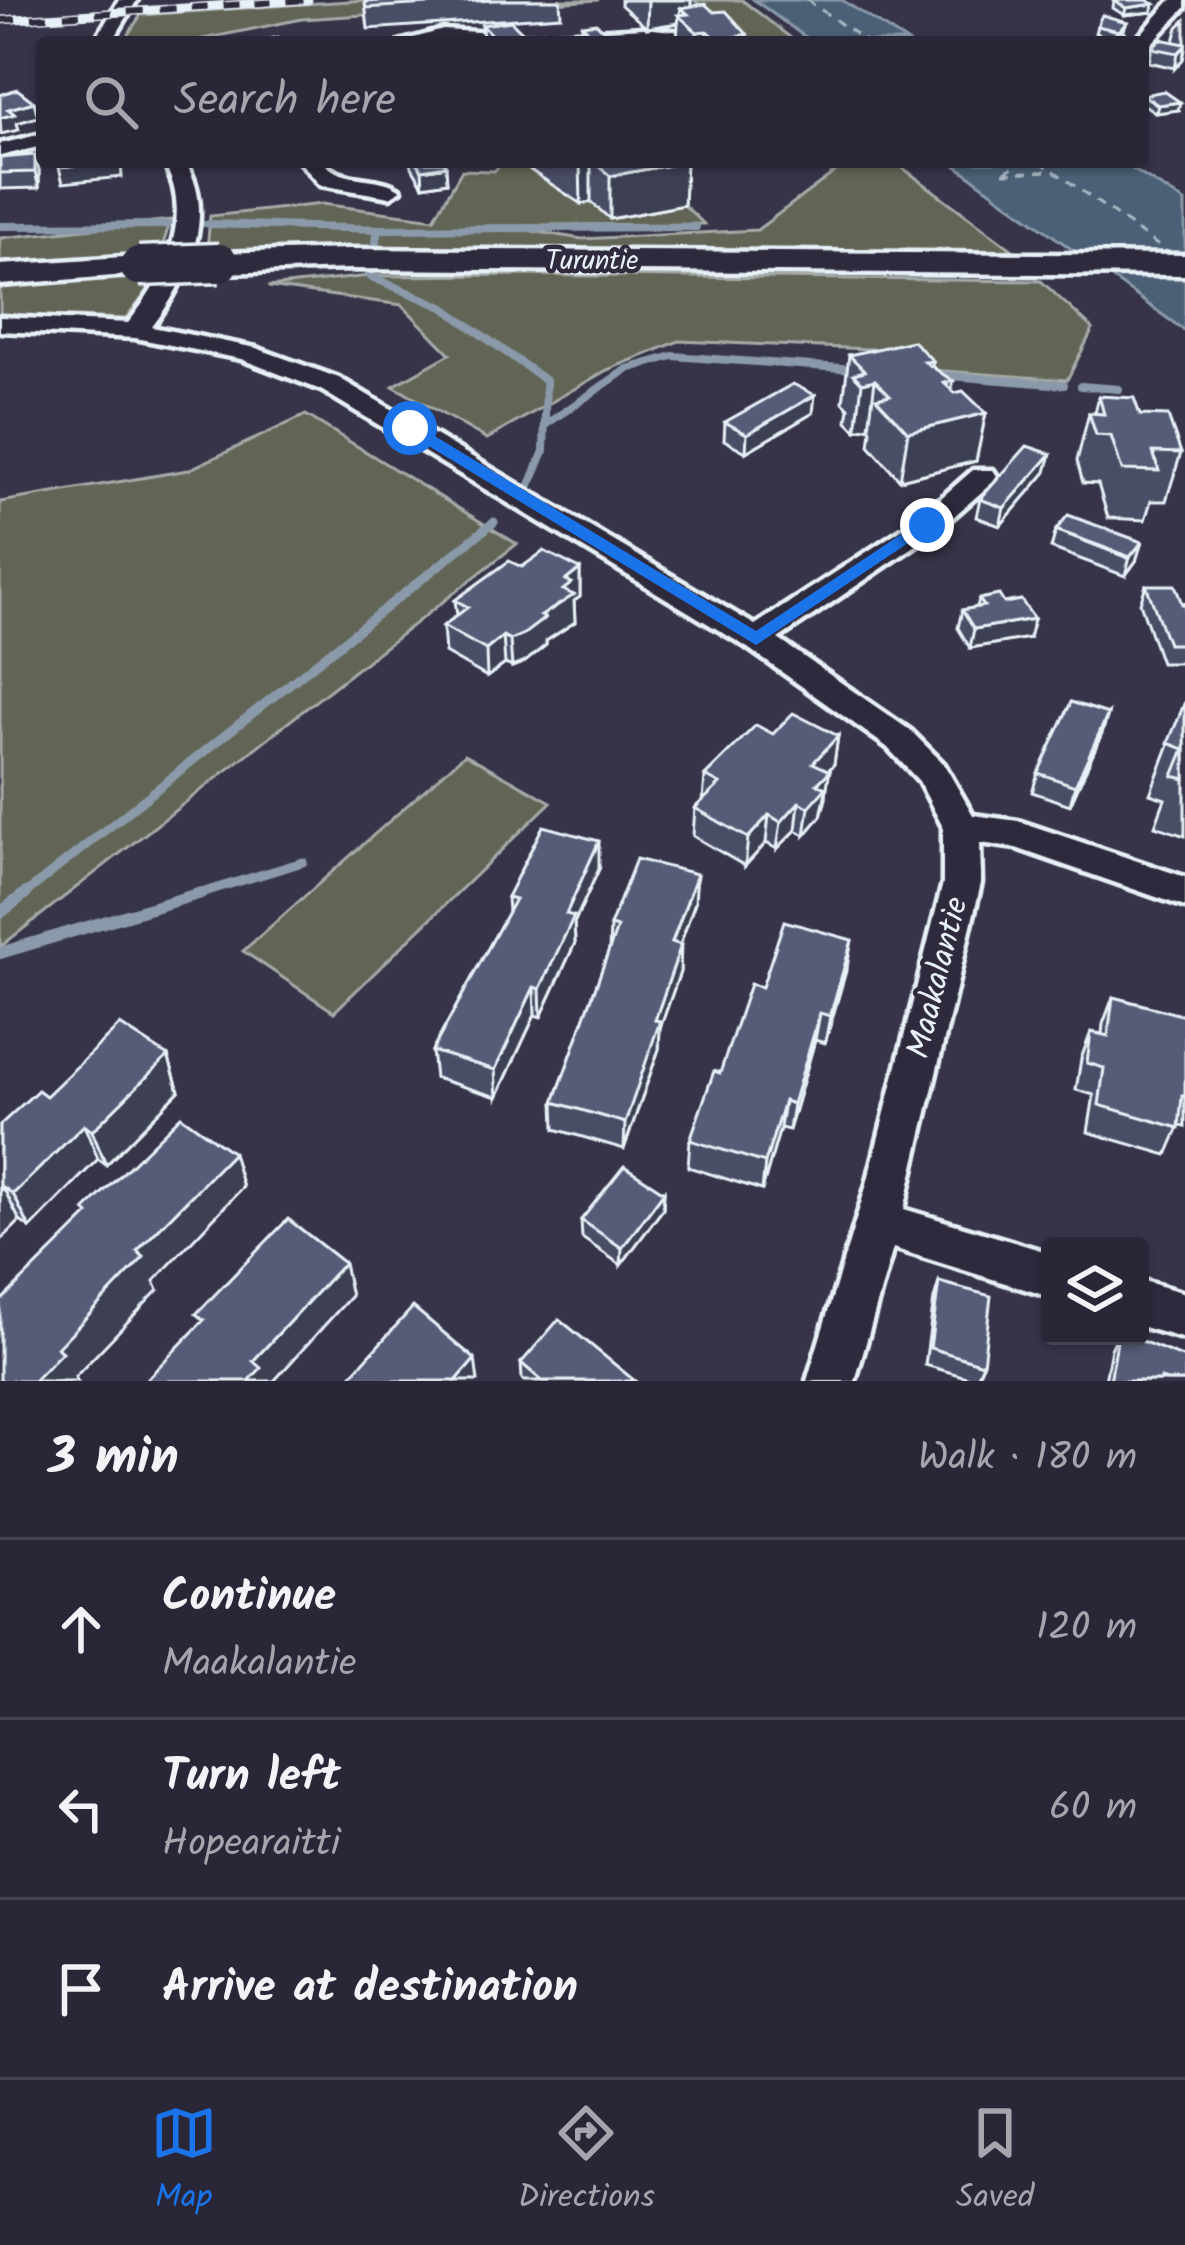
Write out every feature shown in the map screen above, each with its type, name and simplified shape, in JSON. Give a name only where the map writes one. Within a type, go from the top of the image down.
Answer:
[{"type":"main road","name":"Turuntie","points":[[0,275],[373,259],[1185,265]]},
{"type":"street","points":[[108,36],[128,0]]},
{"type":"street","points":[[1148,1],[1181,3]]},
{"type":"street","points":[[1149,36],[1181,3]]},
{"type":"street","points":[[601,36],[669,36]]},
{"type":"street","points":[[0,150],[36,141]]},
{"type":"street","points":[[134,331],[168,287],[179,253],[192,195],[178,168]]},
{"type":"street","points":[[317,168],[328,180],[390,190]]},
{"type":"street","name":"Maakalantie","points":[[0,324],[134,331],[247,353],[330,383],[756,639],[899,740],[932,773],[961,827],[962,883],[878,1222],[831,1381]]},
{"type":"street","points":[[756,639],[927,525],[983,476]]},
{"type":"street","points":[[961,827],[1018,836],[1185,892]]},
{"type":"street","points":[[878,1222],[1041,1272]]},
{"type":"street","points":[[1149,1306],[1185,1316]]},
{"type":"green space","points":[[364,0],[599,0],[302,19],[218,36],[127,36],[141,15]]},
{"type":"green space","points":[[694,0],[742,0],[788,36],[736,36]]},
{"type":"green space","points":[[560,168],[591,202],[684,205],[704,224],[543,225],[526,230],[582,239],[757,230],[840,168],[903,168],[1013,250],[207,251],[210,216],[322,204],[434,219],[462,170]]},
{"type":"green space","points":[[171,220],[160,253],[0,263],[0,238]]},
{"type":"green space","points":[[369,276],[1041,281],[1093,329],[1067,380],[889,367],[892,350],[679,341],[607,370],[487,439],[393,386],[450,354],[402,305],[268,287]]},
{"type":"green space","points":[[158,277],[126,319],[0,314],[0,286]]},
{"type":"green space","points":[[306,415],[517,544],[0,947],[0,502],[188,470]]},
{"type":"green space","points":[[465,754],[551,802],[334,1012],[243,951]]},
{"type":"water","points":[[754,0],[842,0],[898,36],[804,36]]},
{"type":"water","points":[[959,168],[1131,168],[1185,202],[1185,331]]},
{"type":"building","points":[[492,0],[366,8],[365,2]]},
{"type":"building","points":[[1114,1],[1154,4],[1126,8]]},
{"type":"building","points":[[705,4],[714,12],[726,11],[747,34],[697,32],[678,15],[688,14],[681,8]]},
{"type":"building","points":[[1102,15],[1127,22],[1119,31],[1097,26]]},
{"type":"building","points":[[511,21],[526,36],[492,36],[482,25]]},
{"type":"building","points":[[596,23],[610,36],[594,36],[582,25]]},
{"type":"building","points":[[1160,39],[1185,46],[1178,53],[1152,48]]},
{"type":"building","points":[[17,89],[34,102],[8,109],[15,114],[0,118],[0,95]]},
{"type":"building","points":[[1164,91],[1180,102],[1158,105],[1149,94]]},
{"type":"building","points":[[35,155],[35,172],[0,173],[0,158]]},
{"type":"building","points":[[601,168],[653,168],[610,176]]},
{"type":"building","points":[[913,341],[933,361],[925,362],[953,381],[944,383],[955,393],[963,391],[986,413],[908,432],[876,398],[890,395],[875,380],[862,383],[853,374],[865,371],[849,355]]},
{"type":"building","points":[[793,384],[815,395],[747,434],[725,422]]},
{"type":"building","points":[[1099,396],[1134,398],[1140,415],[1168,416],[1181,453],[1153,452],[1159,471],[1122,470],[1111,436],[1096,435],[1089,413],[1104,414]]},
{"type":"building","points":[[1027,446],[1051,454],[1004,508],[980,499]]},
{"type":"building","points":[[1068,515],[1142,542],[1130,557],[1056,530]]},
{"type":"building","points":[[544,551],[580,569],[566,580],[572,583],[563,590],[574,595],[541,616],[545,618],[524,634],[510,640],[503,636],[486,650],[443,626],[468,607],[455,600],[509,561],[522,567]]},
{"type":"building","points":[[1146,585],[1175,585],[1185,604],[1185,644],[1168,644]]},
{"type":"building","points":[[999,595],[1004,603],[1021,600],[1034,619],[974,629],[962,610],[984,606],[979,599]]},
{"type":"building","points":[[1071,702],[1108,714],[1075,786],[1038,773]]},
{"type":"building","points":[[1185,702],[1185,779],[1173,776],[1184,749],[1168,743]]},
{"type":"building","points":[[793,713],[838,736],[813,763],[830,771],[817,784],[826,788],[809,807],[799,802],[781,822],[769,815],[748,838],[695,808],[720,784],[705,776],[756,725],[773,734]]},
{"type":"building","points":[[543,826],[599,841],[566,914],[574,916],[540,989],[534,987],[495,1070],[432,1051],[515,899],[507,897]]},
{"type":"building","points":[[636,859],[697,874],[672,942],[681,945],[655,1020],[660,1021],[625,1123],[554,1102],[617,928],[610,926]]},
{"type":"building","points":[[784,921],[852,940],[830,1016],[820,1013],[793,1104],[784,1101],[765,1163],[690,1140],[714,1071],[720,1073],[750,984],[762,987]]},
{"type":"building","points":[[1113,997],[1185,1016],[1185,1096],[1179,1128],[1099,1105],[1104,1068],[1087,1063],[1091,1032],[1108,1036]]},
{"type":"building","points":[[120,1025],[168,1056],[92,1131],[84,1125],[13,1194],[3,1187],[0,1190],[0,1125],[38,1090],[46,1096]]},
{"type":"building","points":[[181,1116],[233,1153],[137,1251],[144,1257],[57,1348],[62,1352],[34,1381],[0,1381],[0,1302]]},
{"type":"building","points":[[624,1166],[664,1192],[622,1248],[581,1220]]},
{"type":"building","points":[[288,1219],[344,1263],[253,1361],[261,1368],[249,1381],[145,1381],[204,1320],[196,1314]]},
{"type":"building","points":[[939,1282],[991,1296],[983,1364],[930,1348]]},
{"type":"building","points":[[413,1307],[475,1359],[456,1381],[346,1381]]},
{"type":"building","points":[[559,1319],[635,1381],[542,1381],[521,1363]]},
{"type":"building","points":[[1149,1344],[1185,1358],[1185,1381],[1110,1381],[1116,1345]]},
{"type":"waterway","points":[[204,224],[276,226]]},
{"type":"waterway","points":[[209,224],[276,226]]},
{"type":"waterway","points":[[0,226],[168,225]]},
{"type":"waterway","points":[[276,226],[313,227]]},
{"type":"waterway","points":[[276,226],[378,229]]},
{"type":"waterway","points":[[378,229],[696,227],[674,227]]},
{"type":"waterway","points":[[375,249],[378,229]]},
{"type":"waterway","points":[[371,270],[369,276],[443,307],[546,381],[544,451],[530,485]]},
{"type":"waterway","points":[[545,425],[627,369],[673,356],[855,369]]},
{"type":"waterway","points":[[938,375],[1064,385]]},
{"type":"waterway","points":[[1081,386],[1119,389]]},
{"type":"waterway","points":[[22,896],[494,522]]},
{"type":"waterway","points":[[194,895],[303,862]]},
{"type":"waterway","points":[[0,913],[26,893]]},
{"type":"waterway","points":[[194,895],[201,893]]},
{"type":"waterway","points":[[0,953],[194,895]]},
{"type":"ferry route","points":[[807,0],[858,36]]},
{"type":"ferry route","points":[[1005,172],[1011,168]]},
{"type":"ferry route","points":[[1049,168],[1054,171]]},
{"type":"ferry route","points":[[1003,173],[1054,171]]},
{"type":"ferry route","points":[[1054,171],[1174,257]]},
{"type":"railway","points":[[0,20],[308,0]]},
{"type":"route","points":[[410,428],[756,639],[927,525]]}]
